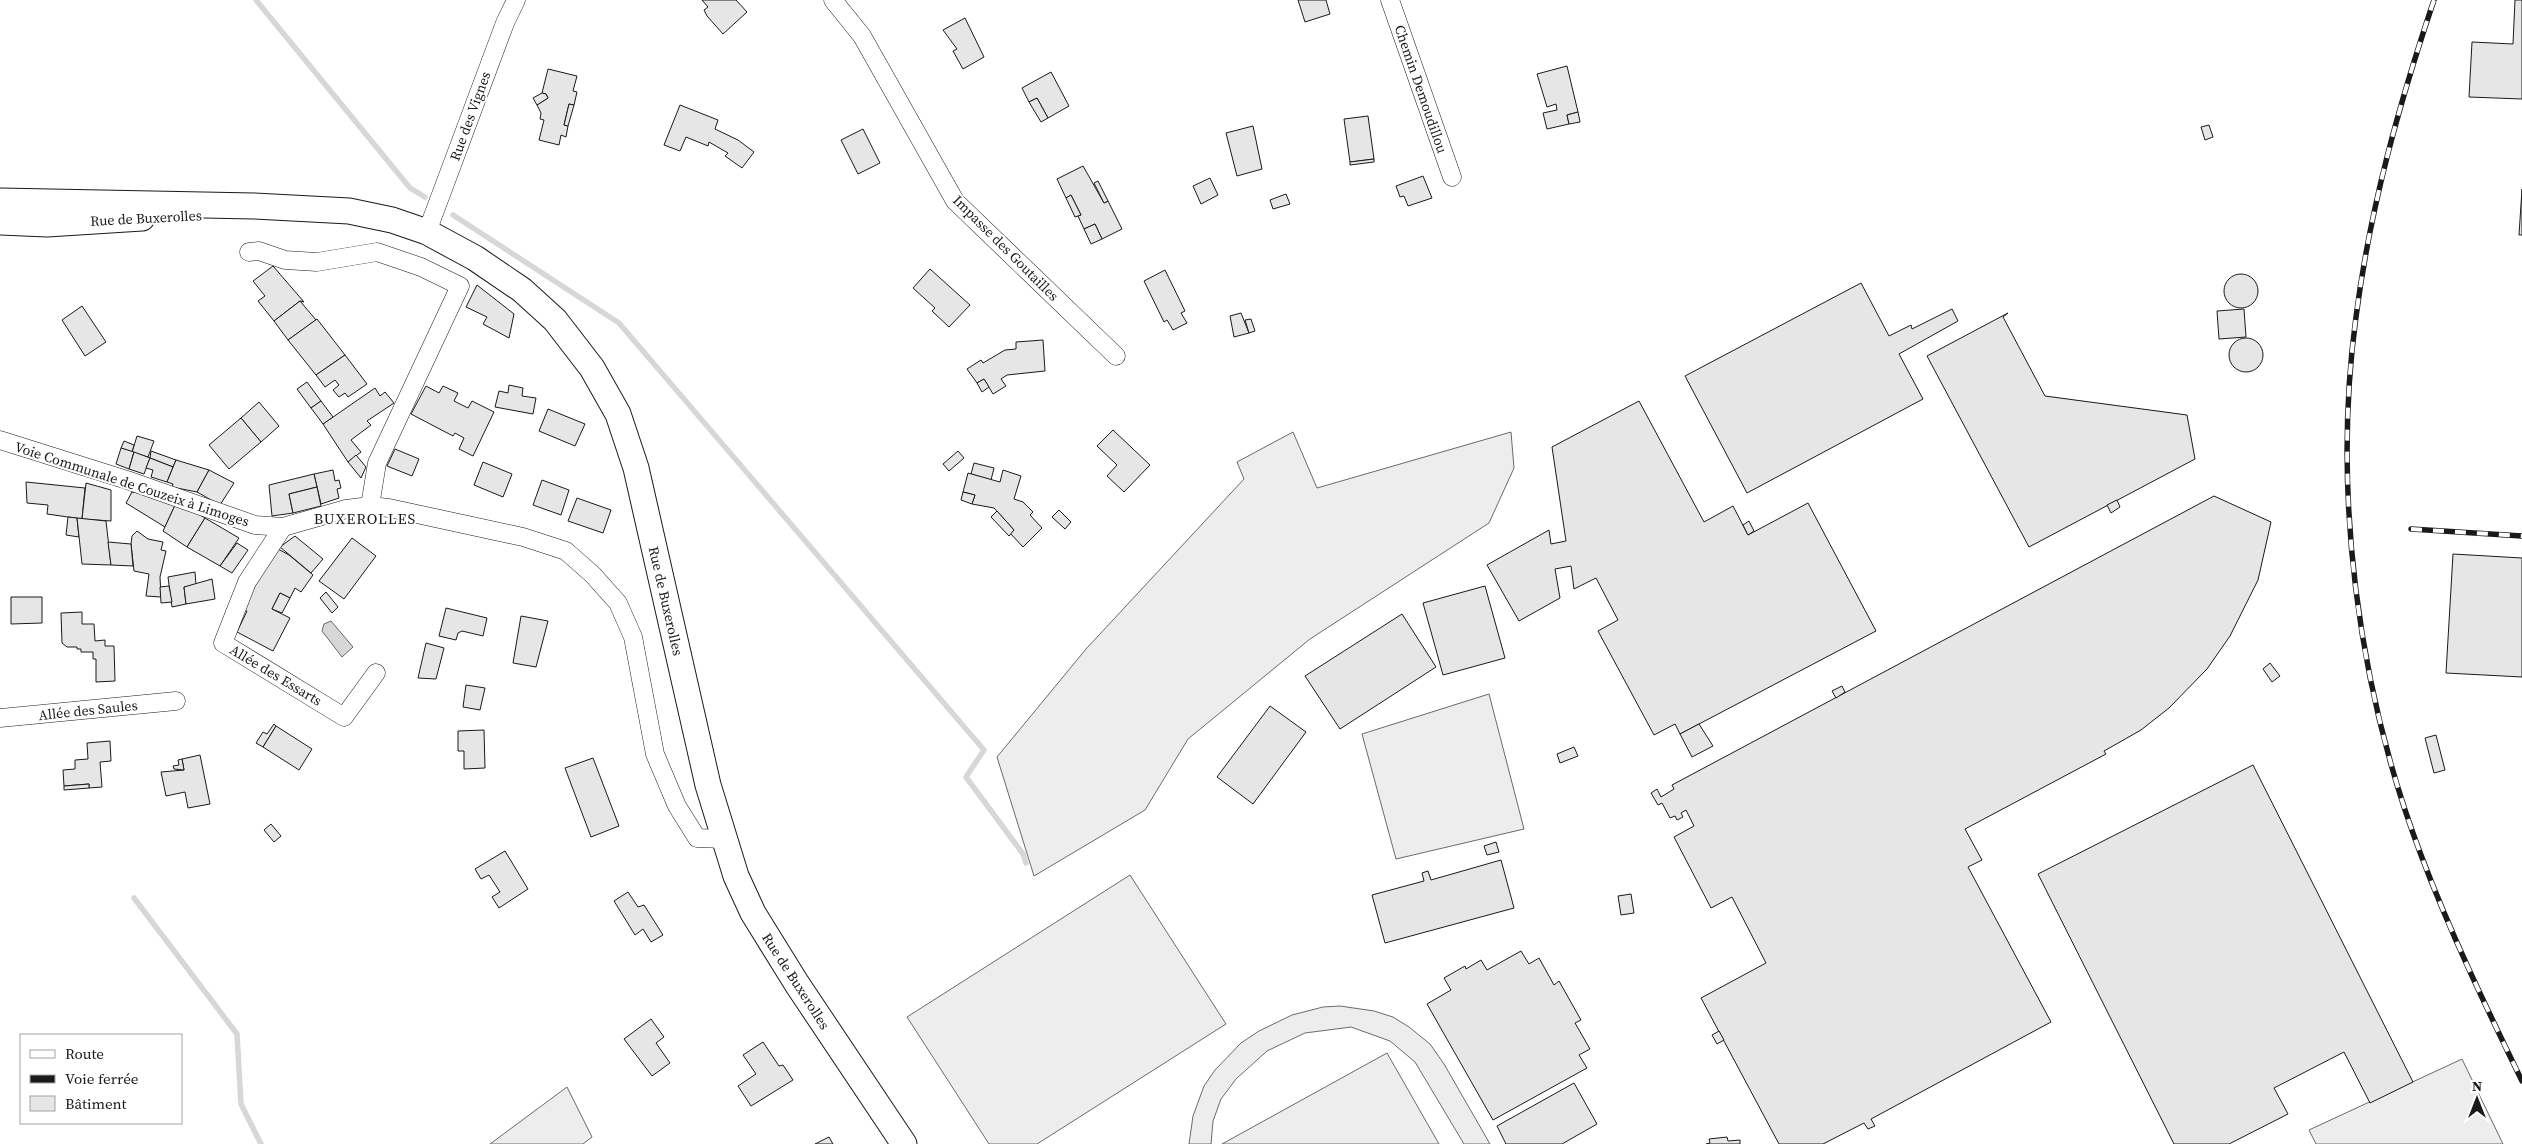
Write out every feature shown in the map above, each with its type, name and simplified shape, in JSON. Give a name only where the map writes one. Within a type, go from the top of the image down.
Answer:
[{"type":"street","name":"Rue des Vignes","points":[[427,232],[505,23],[516,0]]},
{"type":"street","name":"Impasse des Goutailles","points":[[834,0],[862,36],[955,201],[1116,356]]},
{"type":"street","name":"Chemin Demoudillou","points":[[1390,0],[1452,177]]},
{"type":"street","name":"Rue de Buxerolles","points":[[0,200],[292,208],[349,211],[392,220],[427,232],[475,258],[522,290],[555,320],[592,368],[618,414],[636,468],[708,786],[736,876],[753,913],[797,984],[904,1144]]},
{"type":"street","name":"Rue de Buxerolles","points":[[0,222],[47,224],[292,208]]},
{"type":"street","points":[[249,252],[259,251],[285,260],[317,262],[343,256],[377,252],[421,267],[460,286],[377,464],[370,506]]},
{"type":"street","name":"Voie Communale de Couzeix à Limoges","points":[[0,440],[127,480],[255,525],[283,527],[346,509],[370,506],[389,508],[523,537],[566,551],[593,575],[618,603],[633,637],[655,754],[677,806],[697,838],[724,839]]},
{"type":"street","name":"Allée des Essarts","points":[[283,527],[247,582],[223,643],[344,717],[376,673]]},
{"type":"street","name":"Allée des Saules","points":[[0,718],[176,701]]},
{"type":"shaded area","points":[[1293,432],[1317,488],[1511,432],[1514,468],[1489,523],[1310,639],[1188,739],[1145,810],[1034,876],[997,757],[1086,649],[1244,479],[1237,462]]},
{"type":"shaded area","points":[[331,621],[353,647],[342,657],[322,631],[324,624]]},
{"type":"shaded area","points":[[1489,694],[1524,829],[1396,859],[1362,734]]},
{"type":"shaded area","points":[[1130,875],[1226,1024],[1037,1144],[989,1144],[907,1017]]},
{"type":"shaded area","points":[[1340,1006],[1374,1011],[1393,1017],[1430,1044],[1444,1064],[1490,1144],[1464,1144],[1415,1062],[1390,1041],[1351,1027],[1305,1033],[1267,1051],[1236,1079],[1221,1099],[1213,1121],[1211,1144],[1189,1144],[1193,1116],[1204,1086],[1215,1070],[1241,1043],[1259,1031],[1292,1015],[1323,1007]]},
{"type":"shaded area","points":[[1387,1053],[1439,1144],[1222,1144]]},
{"type":"shaded area","points":[[2462,1059],[2503,1144],[2316,1144],[2309,1130]]},
{"type":"shaded area","points":[[567,1087],[592,1137],[583,1144],[490,1144]]},
{"type":"building","points":[[702,0],[736,0],[747,12],[723,34],[707,16],[704,10],[708,7]]},
{"type":"building","points":[[1298,0],[1326,0],[1330,14],[1305,22]]},
{"type":"building","points":[[2515,0],[2522,0],[2522,99],[2469,97],[2472,42],[2513,44]]},
{"type":"building","points":[[965,18],[984,57],[963,69],[953,51],[957,49],[943,30]]},
{"type":"building","points":[[1567,66],[1578,112],[1567,115],[1569,124],[1547,129],[1543,113],[1557,110],[1556,104],[1547,107],[1537,74]]},
{"type":"building","points":[[548,69],[577,76],[573,91],[577,92],[574,105],[569,104],[564,125],[568,126],[566,137],[561,135],[559,145],[539,140],[544,120],[540,119],[541,113],[537,105],[548,98],[546,94],[542,93]]},
{"type":"building","points":[[1051,72],[1069,106],[1048,118],[1037,98],[1029,102],[1022,88]]},
{"type":"building","points":[[542,93],[546,94],[548,98],[537,105],[533,98]]},
{"type":"building","points":[[1037,98],[1048,118],[1041,122],[1029,102]]},
{"type":"building","points":[[569,104],[574,105],[568,126],[564,125]]},
{"type":"building","points":[[680,105],[718,120],[715,129],[738,140],[754,152],[742,168],[725,156],[728,153],[709,142],[708,146],[686,137],[680,151],[664,145]]},
{"type":"building","points":[[1578,112],[1580,122],[1569,124],[1567,115]]},
{"type":"building","points":[[1368,116],[1374,159],[1350,162],[1344,119]]},
{"type":"building","points":[[2209,125],[2213,137],[2205,140],[2201,127]]},
{"type":"building","points":[[1253,126],[1262,169],[1237,176],[1226,133]]},
{"type":"building","points":[[863,129],[880,163],[858,174],[841,140]]},
{"type":"building","points":[[1374,159],[1374,162],[1350,165],[1350,162]]},
{"type":"building","points":[[1083,166],[1104,203],[1108,201],[1122,229],[1102,239],[1095,224],[1084,229],[1078,216],[1081,215],[1071,195],[1066,198],[1057,179]]},
{"type":"building","points":[[1423,176],[1432,198],[1408,206],[1404,196],[1400,197],[1396,186]]},
{"type":"building","points":[[1210,178],[1218,195],[1201,204],[1193,186]]},
{"type":"building","points":[[1098,181],[1108,201],[1104,203],[1094,183]]},
{"type":"building","points":[[2522,189],[2522,235],[2519,235]]},
{"type":"building","points":[[1286,194],[1290,204],[1273,209],[1270,200]]},
{"type":"building","points":[[1071,195],[1081,215],[1075,217],[1066,198]]},
{"type":"building","points":[[1095,224],[1102,239],[1091,244],[1084,229]]},
{"type":"building","points":[[273,266],[304,302],[300,301],[274,321],[258,301],[265,296],[253,281]]},
{"type":"building","points":[[930,269],[970,305],[949,327],[932,311],[935,308],[913,288]]},
{"type":"building","points":[[1165,270],[1185,311],[1181,313],[1187,323],[1173,330],[1167,320],[1164,322],[1144,281]]},
{"type":"building","points":[[2241,274],[2248,275],[2253,279],[2257,284],[2257,298],[2253,303],[2248,307],[2241,308],[2234,307],[2229,303],[2225,298],[2224,291],[2225,284],[2229,279],[2234,275]]},
{"type":"building","points":[[1861,283],[1889,336],[1911,325],[1912,329],[1952,309],[1958,321],[1899,354],[1923,399],[1747,493],[1685,376]]},
{"type":"building","points":[[477,285],[514,314],[509,338],[483,324],[487,317],[466,307]]},
{"type":"building","points":[[300,301],[316,320],[288,340],[274,321]]},
{"type":"building","points":[[82,306],[106,342],[85,356],[62,320]]},
{"type":"building","points":[[2244,309],[2246,337],[2219,339],[2217,311]]},
{"type":"building","points":[[1241,313],[1249,333],[1234,337],[1230,316]]},
{"type":"building","points":[[2008,313],[2003,317],[2045,396],[2187,415],[2195,459],[2029,547],[1927,356]]},
{"type":"building","points":[[317,319],[345,355],[316,375],[288,340]]},
{"type":"building","points":[[1251,319],[1255,331],[1249,333],[1245,320]]},
{"type":"building","points":[[2246,338],[2258,343],[2263,355],[2258,367],[2246,372],[2234,367],[2229,355],[2234,343]]},
{"type":"building","points":[[1043,340],[1045,371],[1007,375],[1001,379],[1006,386],[993,394],[984,379],[977,383],[967,369],[981,360],[983,363],[1005,350],[1016,349],[1016,342]]},
{"type":"building","points":[[345,355],[367,384],[348,397],[345,393],[339,397],[333,390],[339,385],[335,380],[325,387],[316,375]]},
{"type":"building","points":[[984,379],[989,387],[982,392],[977,383]]},
{"type":"building","points":[[307,382],[321,401],[311,408],[297,389]]},
{"type":"building","points":[[509,385],[523,388],[522,396],[536,398],[533,414],[495,407],[499,391],[508,393]]},
{"type":"building","points":[[426,386],[439,393],[443,386],[458,393],[454,401],[468,408],[472,401],[494,412],[473,456],[459,449],[464,438],[455,433],[453,436],[411,414]]},
{"type":"building","points":[[375,388],[380,396],[385,392],[394,403],[367,421],[371,425],[351,440],[361,452],[348,462],[323,424]]},
{"type":"building","points":[[321,401],[333,417],[323,424],[311,408]]},
{"type":"building","points":[[1639,401],[1704,522],[1733,506],[1748,535],[1808,503],[1876,631],[1680,734],[1675,724],[1654,735],[1598,631],[1618,620],[1596,578],[1574,589],[1571,566],[1555,569],[1560,598],[1519,621],[1487,565],[1549,530],[1551,544],[1566,541],[1552,447]]},
{"type":"building","points":[[259,402],[279,426],[261,442],[241,418]]},
{"type":"building","points":[[548,409],[585,424],[575,446],[539,431]]},
{"type":"building","points":[[241,418],[261,442],[229,469],[209,445]]},
{"type":"building","points":[[1113,430],[1150,465],[1124,492],[1107,476],[1117,465],[1097,446]]},
{"type":"building","points":[[137,436],[154,441],[148,457],[132,452]]},
{"type":"building","points":[[124,441],[134,445],[132,452],[121,448]]},
{"type":"building","points":[[121,448],[134,452],[129,469],[116,464]]},
{"type":"building","points":[[395,449],[419,459],[412,476],[387,466]]},
{"type":"building","points":[[151,451],[176,460],[173,467],[150,458]]},
{"type":"building","points":[[958,451],[964,458],[949,471],[943,464]]},
{"type":"building","points":[[134,452],[150,458],[144,474],[129,469]]},
{"type":"building","points":[[356,455],[366,467],[361,478],[348,462]]},
{"type":"building","points":[[150,458],[173,467],[167,482],[151,477],[153,470],[146,468]]},
{"type":"building","points":[[176,460],[209,470],[197,492],[172,487],[173,484],[167,482]]},
{"type":"building","points":[[483,462],[512,474],[503,497],[474,485]]},
{"type":"building","points":[[974,463],[994,468],[991,480],[971,474]]},
{"type":"building","points":[[209,470],[234,483],[220,505],[197,492]]},
{"type":"building","points":[[333,470],[335,481],[339,480],[341,488],[337,489],[339,498],[321,504],[314,474]]},
{"type":"building","points":[[1003,470],[1021,476],[1014,499],[1023,502],[1033,512],[1030,515],[1042,528],[1023,547],[1010,533],[1014,530],[994,508],[972,504],[975,495],[963,492],[968,473],[1000,482]]},
{"type":"building","points":[[314,474],[317,487],[289,494],[293,513],[272,516],[269,485]]},
{"type":"building","points":[[542,480],[569,490],[561,515],[533,505]]},
{"type":"building","points":[[26,482],[85,488],[82,519],[47,514],[48,505],[27,503]]},
{"type":"building","points":[[86,483],[111,490],[111,521],[82,519]]},
{"type":"building","points":[[317,487],[321,506],[293,513],[289,494]]},
{"type":"building","points":[[132,492],[164,496],[177,501],[165,527],[126,503]]},
{"type":"building","points":[[963,492],[975,495],[972,504],[961,500]]},
{"type":"building","points":[[2214,496],[2271,522],[2258,580],[2230,636],[2207,669],[2169,708],[2141,730],[2104,751],[2106,754],[1965,829],[1982,860],[1968,867],[2051,1022],[1871,1119],[1875,1126],[1868,1129],[1864,1123],[1823,1144],[1779,1144],[1701,998],[1766,963],[1732,897],[1711,908],[1674,837],[1694,826],[1686,810],[1681,813],[1683,817],[1677,820],[1675,816],[1670,818],[1662,803],[1658,805],[1651,793],[1657,789],[1661,797],[1674,789],[1672,785]]},
{"type":"building","points":[[577,498],[611,510],[603,533],[568,521]]},
{"type":"building","points":[[2117,500],[2120,507],[2111,513],[2107,505]]},
{"type":"building","points":[[177,501],[205,518],[187,547],[163,531]]},
{"type":"building","points":[[1059,510],[1071,522],[1065,529],[1052,517]]},
{"type":"building","points":[[997,511],[1014,530],[1009,536],[991,517]]},
{"type":"building","points":[[68,517],[77,518],[79,537],[66,535]]},
{"type":"building","points":[[77,518],[106,521],[111,565],[82,564]]},
{"type":"building","points":[[205,518],[239,538],[220,566],[187,547]]},
{"type":"building","points":[[1749,521],[1754,531],[1748,535],[1743,525]]},
{"type":"building","points":[[137,531],[148,539],[163,542],[161,550],[166,551],[160,577],[161,597],[146,596],[149,574],[134,571],[131,544],[132,536]]},
{"type":"building","points":[[295,536],[323,559],[311,573],[280,547]]},
{"type":"building","points":[[352,538],[376,556],[344,599],[319,581]]},
{"type":"building","points":[[108,542],[131,544],[133,566],[111,565]]},
{"type":"building","points":[[237,543],[248,550],[232,573],[220,566]]},
{"type":"building","points":[[278,549],[289,555],[313,575],[301,592],[295,588],[290,598],[280,593],[272,609],[290,618],[273,651],[237,632],[247,611],[243,610],[261,574]]},
{"type":"building","points":[[2453,554],[2522,558],[2522,677],[2446,673]]},
{"type":"building","points":[[195,572],[196,585],[184,587],[186,604],[172,607],[168,577]]},
{"type":"building","points":[[212,579],[215,599],[186,604],[184,587]]},
{"type":"building","points":[[169,586],[172,602],[161,603],[160,587]]},
{"type":"building","points":[[1485,586],[1505,658],[1443,675],[1423,603]]},
{"type":"building","points":[[326,592],[338,607],[332,613],[320,598]]},
{"type":"building","points":[[280,593],[290,598],[282,613],[272,609]]},
{"type":"building","points":[[11,597],[42,597],[42,623],[11,624]]},
{"type":"building","points":[[446,608],[487,618],[483,636],[462,631],[458,633],[456,640],[439,636]]},
{"type":"building","points":[[82,612],[82,624],[94,624],[95,641],[105,640],[105,646],[114,646],[115,681],[96,682],[96,659],[93,659],[93,652],[81,652],[81,649],[77,649],[77,647],[67,647],[62,643],[61,613]]},
{"type":"building","points":[[1402,614],[1436,667],[1340,729],[1305,676]]},
{"type":"building","points":[[521,616],[548,621],[536,667],[513,663]]},
{"type":"building","points":[[426,643],[444,648],[436,679],[418,678]]},
{"type":"building","points":[[2270,663],[2280,676],[2272,682],[2263,669]]},
{"type":"building","points":[[466,685],[485,688],[480,710],[463,707]]},
{"type":"building","points":[[1842,686],[1845,692],[1836,698],[1832,691]]},
{"type":"building","points":[[1270,706],[1306,732],[1253,804],[1217,777]]},
{"type":"building","points":[[274,724],[276,726],[263,747],[256,743],[263,732],[267,734]]},
{"type":"building","points":[[1699,724],[1713,746],[1692,757],[1680,734]]},
{"type":"building","points":[[276,726],[312,749],[299,770],[263,747]]},
{"type":"building","points":[[484,730],[485,768],[464,769],[464,751],[458,751],[458,731]]},
{"type":"building","points":[[2436,735],[2445,770],[2434,773],[2425,738]]},
{"type":"building","points":[[110,741],[111,761],[100,762],[102,787],[89,788],[89,784],[64,786],[63,770],[75,769],[75,760],[88,759],[87,743]]},
{"type":"building","points":[[1574,747],[1578,756],[1560,763],[1557,754]]},
{"type":"building","points":[[200,755],[210,804],[188,808],[185,792],[166,796],[161,772],[184,770],[182,759]]},
{"type":"building","points":[[593,758],[619,826],[591,837],[565,768]]},
{"type":"building","points":[[182,759],[184,770],[174,769],[173,766],[179,765],[178,760]]},
{"type":"building","points":[[2253,765],[2413,1082],[2370,1103],[2344,1052],[2274,1088],[2288,1114],[2229,1144],[2174,1144],[2038,874]]},
{"type":"building","points":[[89,784],[89,788],[64,790],[64,786]]},
{"type":"building","points":[[271,824],[281,836],[274,842],[264,830]]},
{"type":"building","points":[[1496,842],[1499,852],[1487,855],[1484,846]]},
{"type":"building","points":[[505,851],[528,889],[499,908],[492,897],[500,892],[489,875],[481,879],[475,869]]},
{"type":"building","points":[[1501,860],[1514,908],[1385,943],[1372,895],[1424,881],[1422,873],[1428,871],[1431,880]]},
{"type":"building","points":[[628,892],[638,907],[644,905],[663,935],[651,942],[643,929],[635,935],[614,901]]},
{"type":"building","points":[[1631,894],[1634,913],[1621,915],[1618,896]]},
{"type":"building","points":[[1521,951],[1529,964],[1539,958],[1554,985],[1559,981],[1581,1020],[1575,1023],[1590,1049],[1579,1055],[1587,1068],[1493,1120],[1427,1004],[1451,990],[1444,978],[1465,966],[1466,969],[1481,960],[1487,970]]},
{"type":"building","points":[[651,1019],[664,1037],[656,1043],[670,1063],[652,1076],[624,1039]]},
{"type":"building","points":[[1719,1031],[1724,1040],[1717,1044],[1712,1035]]},
{"type":"building","points":[[763,1042],[779,1066],[783,1065],[793,1080],[751,1106],[738,1086],[756,1074],[743,1055]]},
{"type":"building","points":[[1574,1083],[1597,1124],[1562,1144],[1506,1144],[1497,1126]]},
{"type":"building","points":[[829,1137],[833,1144],[815,1144]]},
{"type":"building","points":[[1727,1137],[1728,1141],[1740,1140],[1740,1144],[1706,1144],[1710,1143],[1709,1139]]},
{"type":"waterway","points":[[256,0],[410,188],[425,197]]},
{"type":"waterway","points":[[453,215],[619,323],[984,750],[966,777],[1023,854],[1026,863]]},
{"type":"waterway","points":[[134,898],[237,1034],[241,1104],[261,1144]]},
{"type":"railway","points":[[2434,0],[2409,78],[2387,157],[2362,276],[2349,384],[2347,452],[2349,521],[2356,590],[2366,658],[2381,726],[2399,791],[2421,855],[2456,941],[2522,1081]]},
{"type":"railway","points":[[2411,529],[2522,536]]},
{"type":"district","name":"BUXEROLLES","points":[[365,518]]}]
